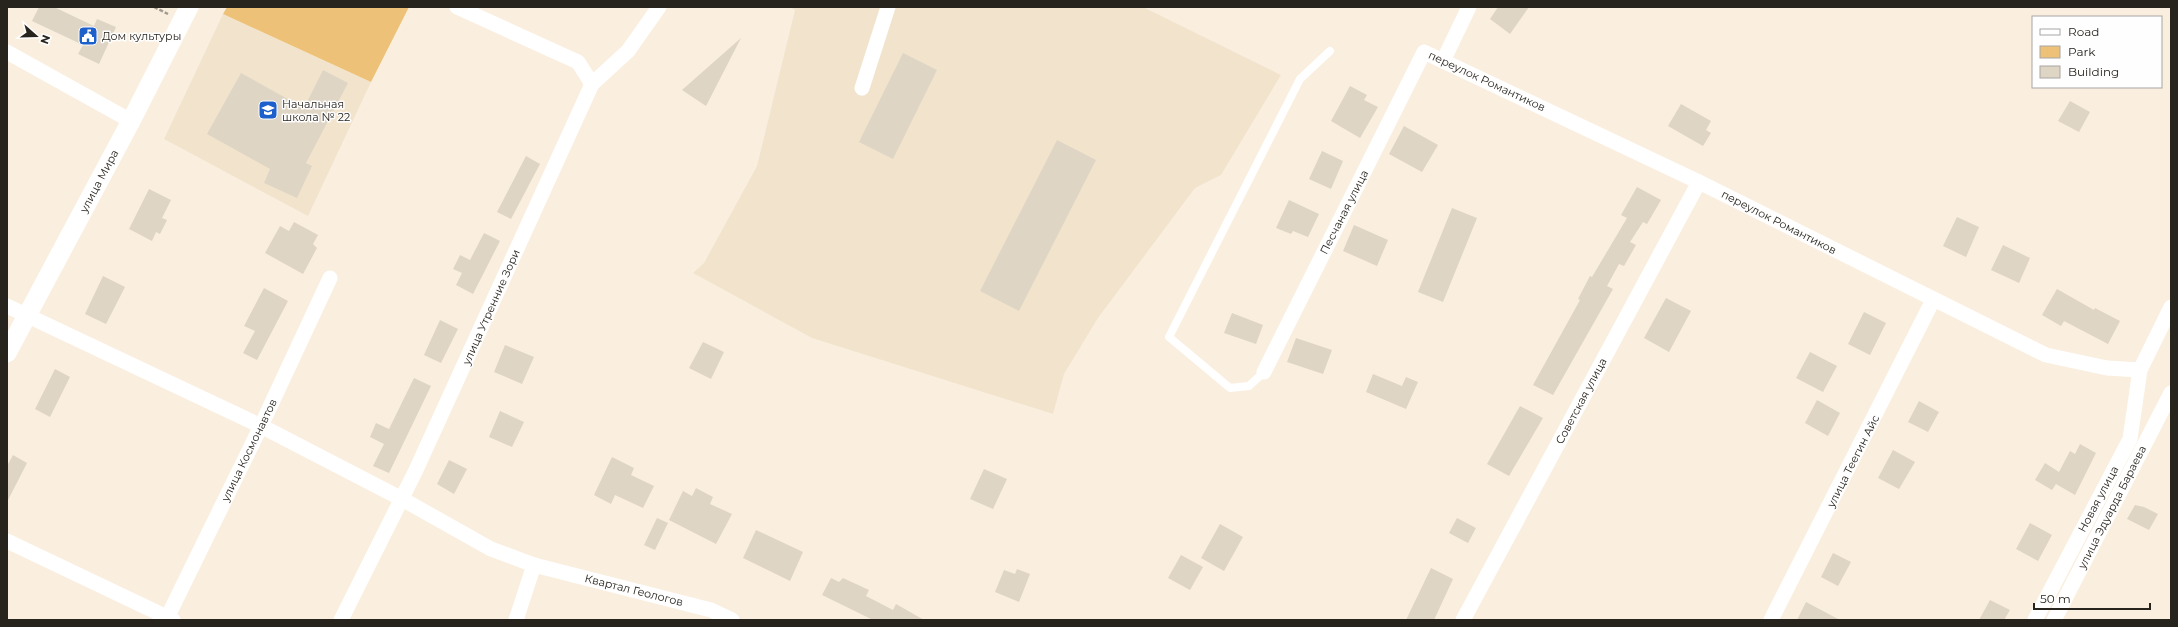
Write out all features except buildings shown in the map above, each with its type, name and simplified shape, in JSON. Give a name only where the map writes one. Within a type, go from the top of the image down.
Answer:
[{"type":"street","name":"улица Мира","points":[[7,353],[131,120],[188,7]]},
{"type":"street","name":"улица Утренние Зори","points":[[341,620],[402,499],[592,84],[628,51],[659,7]]},
{"type":"street","points":[[862,88],[888,7]]},
{"type":"street","points":[[1443,61],[1469,7]]},
{"type":"street","points":[[462,8],[578,62],[592,84]]},
{"type":"street","points":[[7,52],[131,120]]},
{"type":"street","name":"переулок Романтиков","points":[[1424,52],[1699,182],[2046,356],[2092,365],[2140,370]]},
{"type":"street","name":"Песчаная улица","points":[[1264,372],[1424,52]]},
{"type":"street","name":"Советская улица","points":[[1464,620],[1699,182]]},
{"type":"street","name":"улица Космонавтов","points":[[169,619],[330,278]]},
{"type":"street","name":"улица Теегин Айс","points":[[1771,620],[1933,300]]},
{"type":"street","name":"Квартал Геологов","points":[[7,306],[261,426],[402,499],[491,549],[534,565],[711,610],[732,620]]},
{"type":"street","name":"Новая улица","points":[[2035,620],[2130,439],[2140,370],[2171,307]]},
{"type":"street","name":"улица Эдуарда Бараева","points":[[2054,620],[2171,393]]},
{"type":"street","points":[[7,541],[169,619]]},
{"type":"street","points":[[516,620],[534,565]]},
{"type":"lane","points":[[1264,372],[1249,386],[1230,388],[1169,337],[1300,79],[1330,51]]},
{"type":"shaded area","points":[[789,7],[1143,7],[1281,75],[1221,175],[1195,188],[1098,318],[1064,374],[1053,414],[812,338],[693,273],[704,263],[757,166],[795,10]]},
{"type":"shaded area","name":"Начальная школа № 22","points":[[223,14],[371,82],[308,216],[164,139]]},
{"type":"green space","points":[[227,7],[409,7],[371,82],[223,14]]},
{"type":"place","name":"Дом культуры","points":[[88,36]]},
{"type":"place","name":"Начальная школа № 22","points":[[268,110]]}]
